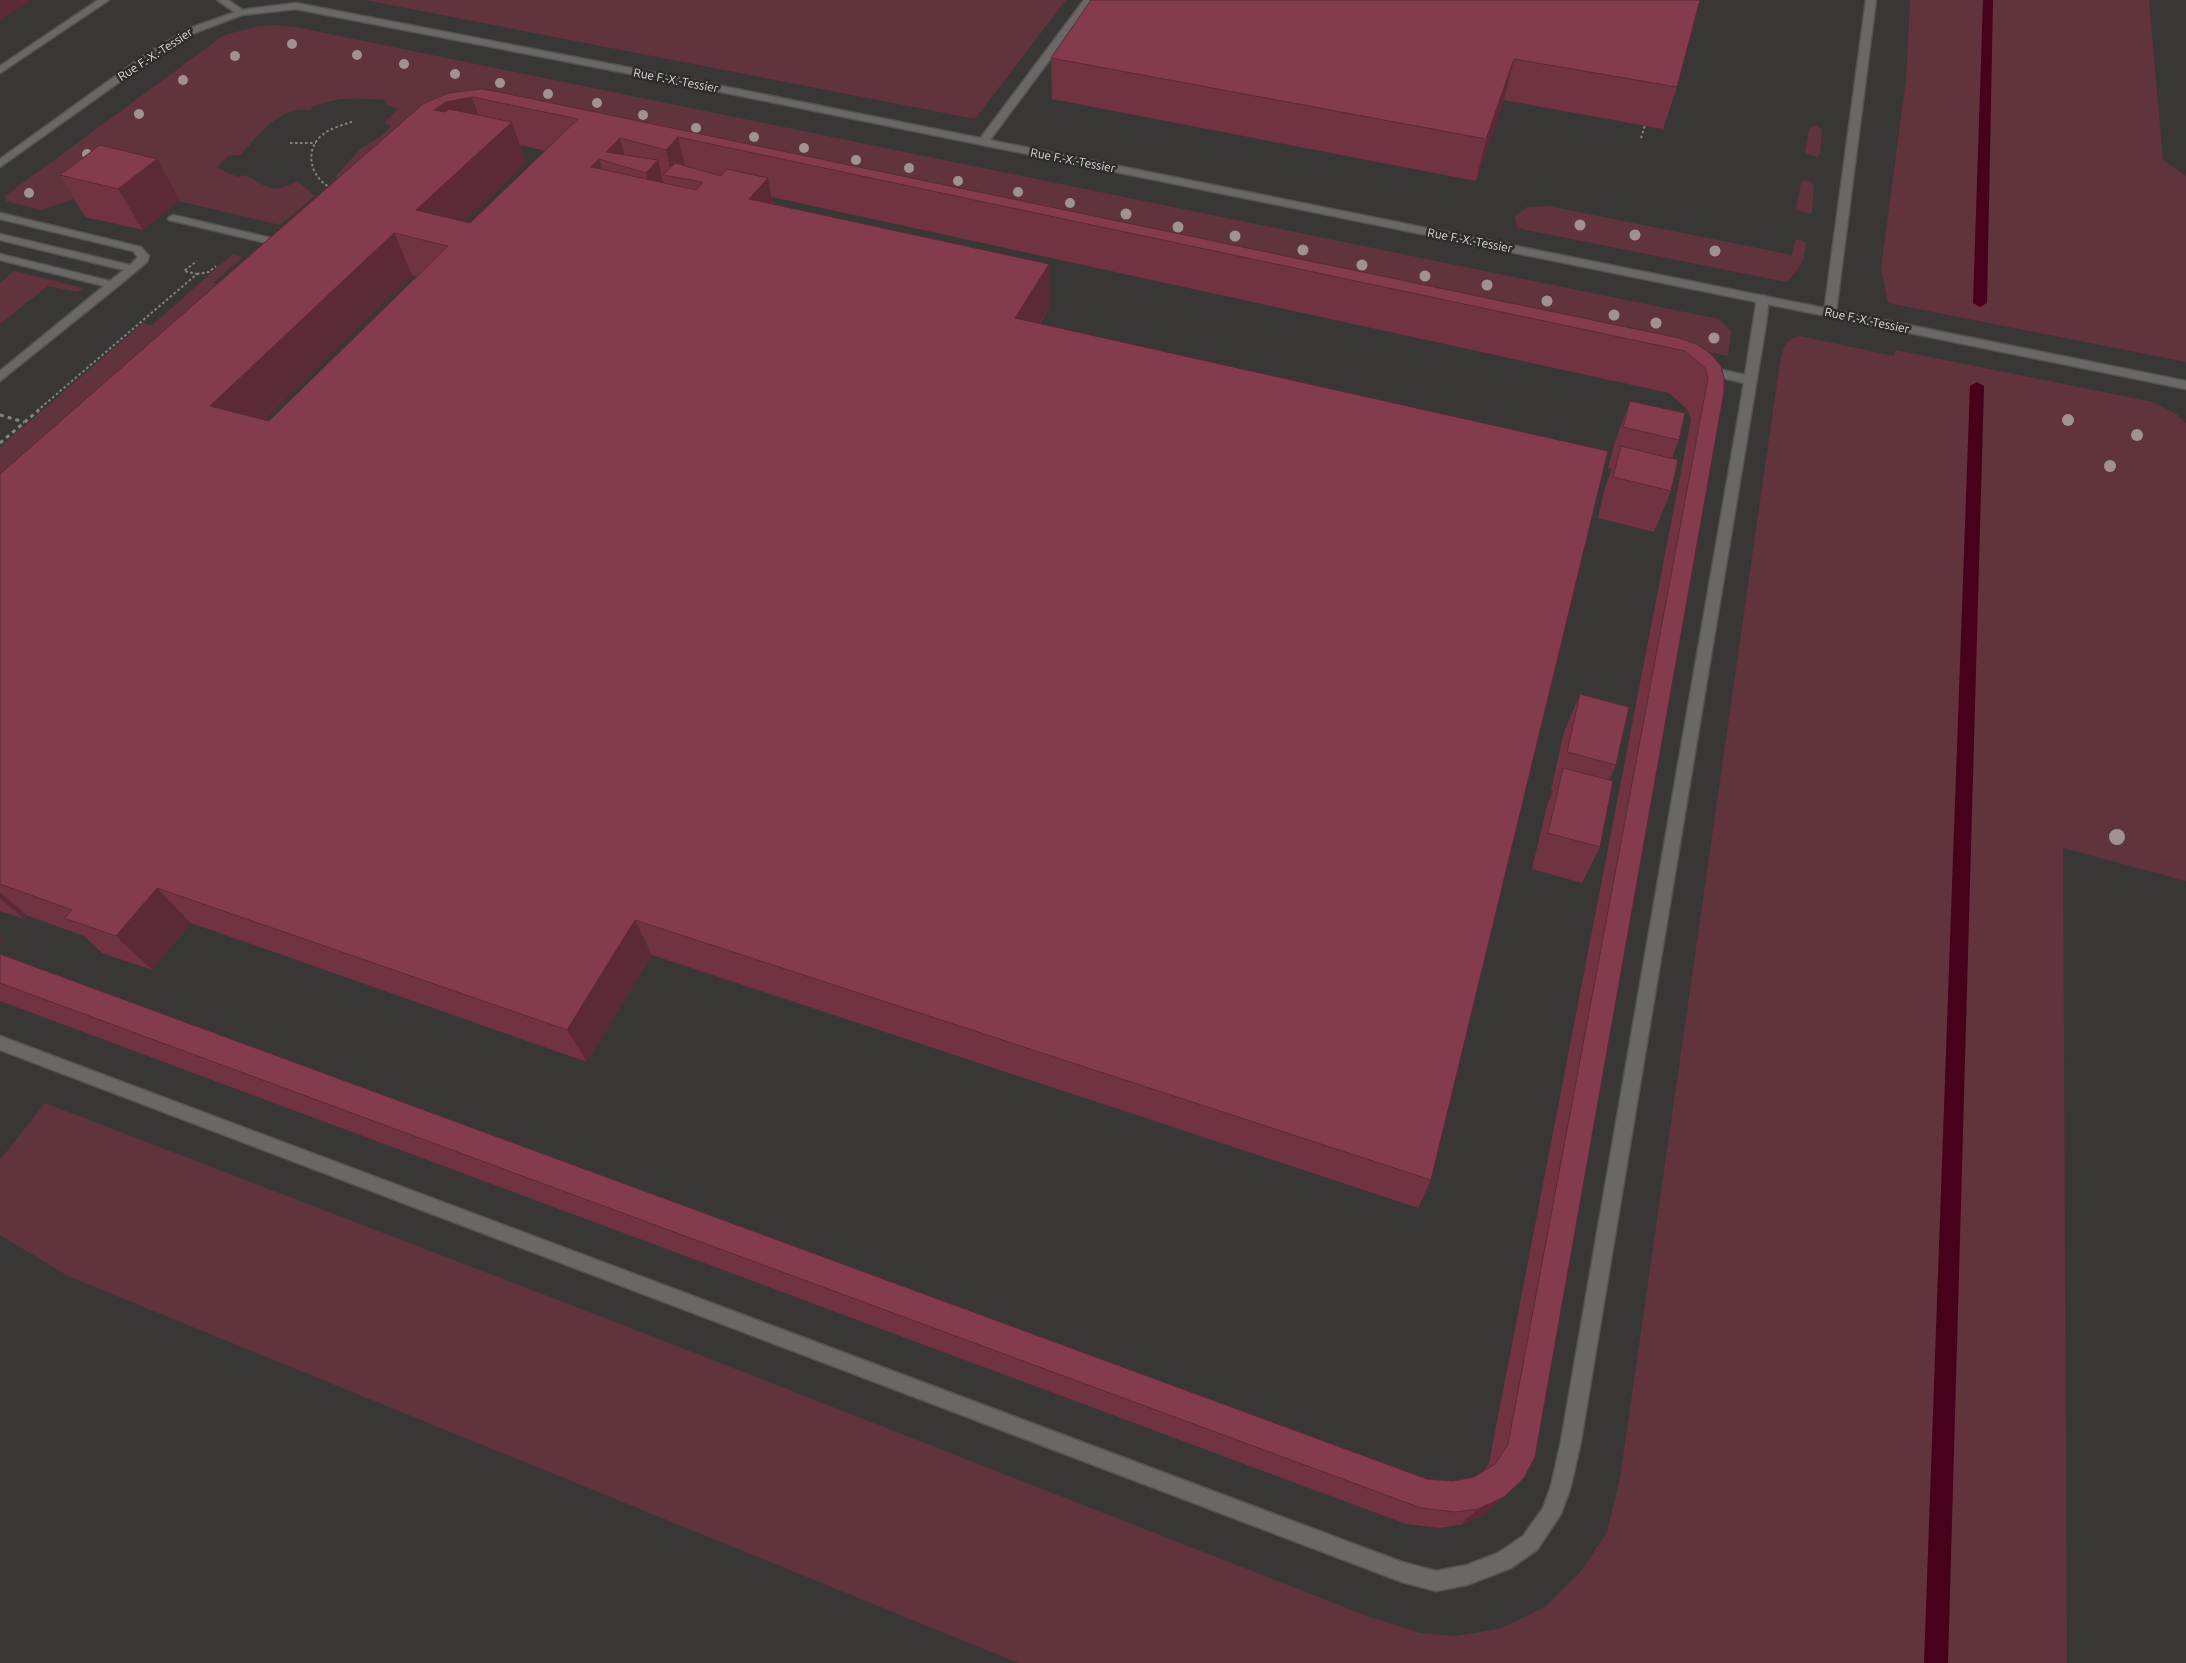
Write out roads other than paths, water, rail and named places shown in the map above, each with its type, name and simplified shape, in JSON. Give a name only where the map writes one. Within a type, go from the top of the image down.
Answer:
[{"type":"street","points":[[0,70],[104,0]]},
{"type":"street","points":[[222,0],[239,12]]},
{"type":"street","points":[[983,142],[1089,0]]},
{"type":"street","points":[[1830,312],[1871,0]]},
{"type":"street","name":"Rue F.-X.-Tessier","points":[[0,164],[170,42],[197,27],[239,12],[278,6],[329,11],[1762,298],[2186,385]]},
{"type":"street","points":[[0,216],[137,249],[144,256],[143,260],[0,377]]},
{"type":"street","points":[[173,218],[300,248],[292,254]]},
{"type":"street","points":[[0,238],[132,269]]},
{"type":"street","points":[[0,257],[113,285]]},
{"type":"street","points":[[0,1043],[1402,1572],[1436,1581],[1467,1575],[1504,1561],[1530,1543],[1551,1514],[1561,1486],[1572,1441],[1750,380],[1762,298]]},
{"type":"street","points":[[1693,367],[1750,380]]},
{"type":"waterway","points":[[1980,303],[1988,0]]},
{"type":"waterway","points":[[1936,1663],[1977,386]]}]
